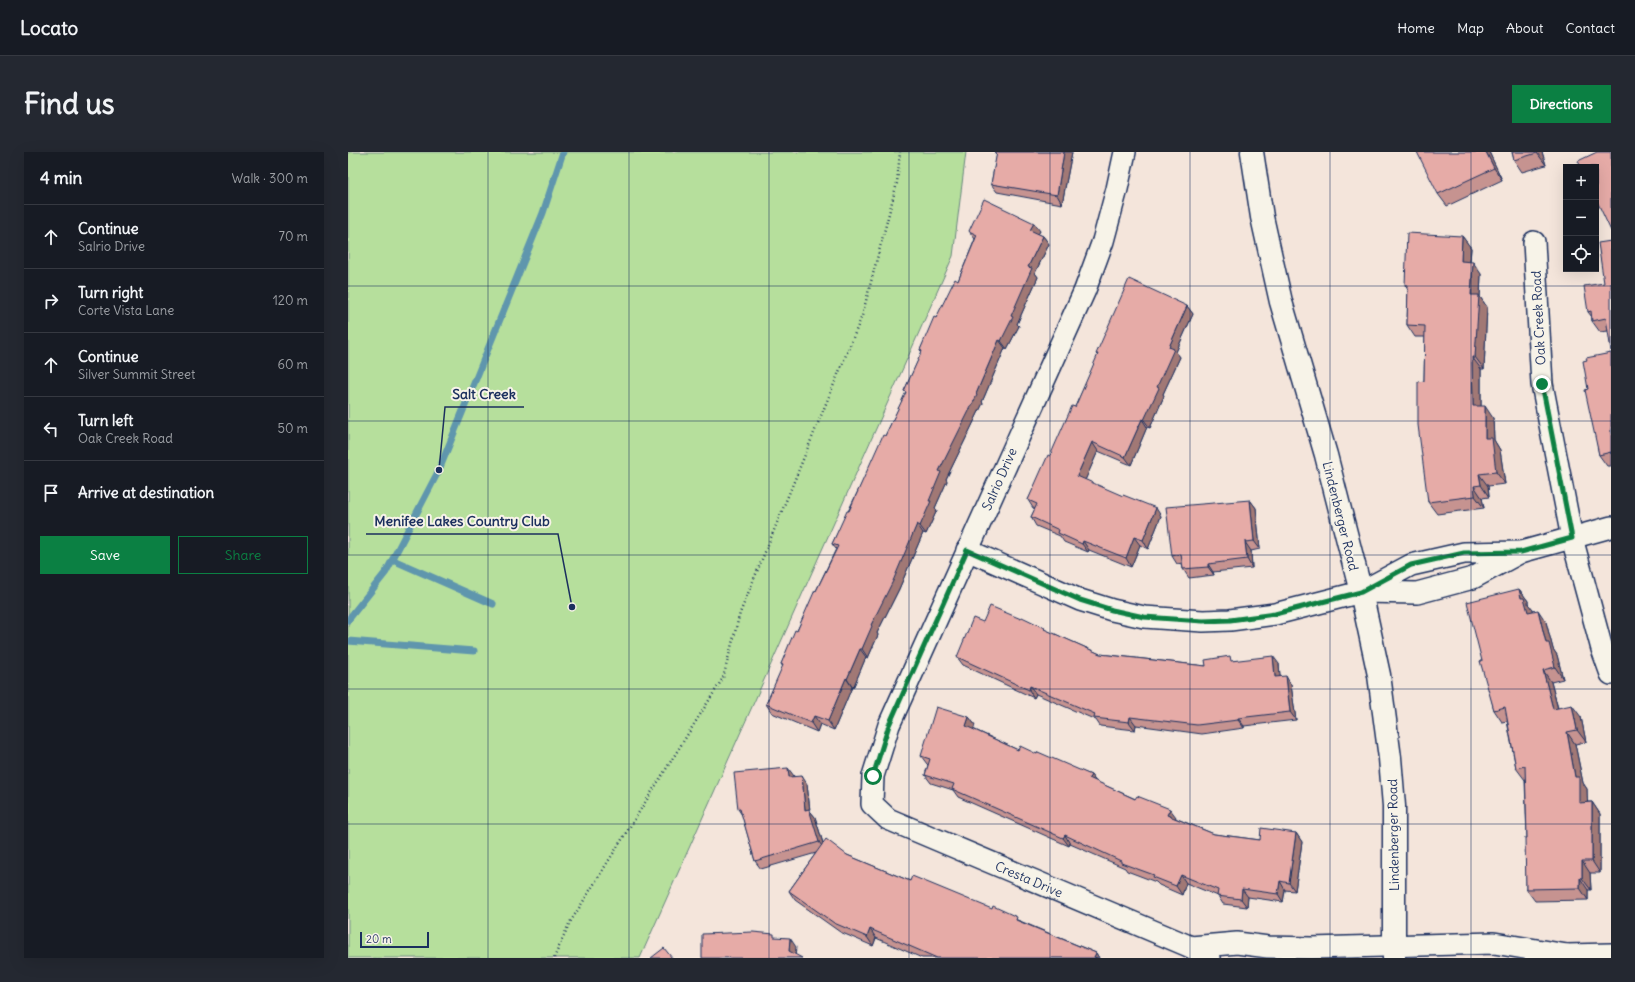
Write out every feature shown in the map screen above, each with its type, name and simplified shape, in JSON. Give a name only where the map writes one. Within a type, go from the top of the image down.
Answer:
[{"type":"street","name":"Salrio Drive","points":[[872,804],[873,776],[889,725],[1084,290],[1103,241],[1125,152]]},
{"type":"street","name":"Lindenberger Road","points":[[1252,152],[1262,217],[1282,302],[1326,455],[1361,592],[1380,675],[1394,806],[1394,952]]},
{"type":"street","name":"Oak Creek Road","points":[[1534,242],[1542,384],[1572,538],[1602,649],[1611,674]]},
{"type":"street","points":[[1361,592],[1417,593],[1473,578],[1521,552],[1611,527]]},
{"type":"street","points":[[967,550],[1080,600],[1112,610],[1144,617],[1174,620],[1230,620],[1275,614],[1361,592],[1411,565],[1464,553],[1521,552]]},
{"type":"street","name":"Cresta Drive","points":[[872,804],[888,819],[1190,953],[1209,958]]},
{"type":"street","name":"Cresta Drive","points":[[1190,953],[1237,944],[1268,947],[1394,952],[1494,943],[1559,957],[1611,954]]},
{"type":"path","points":[[554,958],[569,924],[723,678],[740,613],[862,316],[897,183],[900,152]]},
{"type":"green space","points":[[348,152],[966,152],[953,256],[640,958],[348,958]]},
{"type":"building","points":[[997,152],[1064,152],[1057,195],[991,184]]},
{"type":"building","points":[[1417,152],[1486,152],[1494,168],[1438,194]]},
{"type":"building","points":[[1512,152],[1537,152],[1537,153],[1514,160]]},
{"type":"building","points":[[1597,152],[1611,152],[1611,231],[1599,205],[1599,164],[1580,164],[1578,161]]},
{"type":"building","points":[[984,199],[1034,223],[1030,230],[1043,236],[1028,267],[1032,268],[1011,316],[1013,317],[1001,341],[999,340],[976,394],[977,395],[939,471],[941,472],[929,501],[931,501],[920,526],[917,524],[893,581],[871,625],[872,626],[862,649],[860,649],[847,679],[846,678],[828,721],[814,716],[811,723],[766,704],[783,665],[781,664],[795,630],[797,631],[815,590],[816,591],[838,546],[832,544],[847,511],[849,511],[883,435],[885,436],[906,392],[904,391],[922,351],[920,350],[934,317],[936,318],[955,279],[958,281],[977,235],[969,231]]},
{"type":"building","points":[[1407,233],[1462,236],[1461,261],[1473,262],[1471,295],[1479,295],[1475,357],[1472,357],[1473,406],[1485,406],[1485,438],[1492,438],[1496,472],[1479,474],[1481,485],[1474,486],[1475,496],[1428,502],[1418,425],[1418,382],[1424,381],[1425,326],[1407,325],[1408,285],[1405,285]]},
{"type":"building","points":[[1611,241],[1611,351],[1606,318],[1592,321],[1591,311],[1588,312],[1584,286],[1604,283],[1599,243]]},
{"type":"building","points":[[1129,279],[1187,306],[1169,347],[1174,349],[1157,387],[1159,388],[1144,420],[1142,419],[1125,457],[1092,442],[1077,476],[1123,496],[1156,508],[1143,540],[1134,537],[1126,558],[1083,541],[1082,544],[1058,533],[1059,530],[1031,517],[1037,504],[1028,500],[1048,455],[1050,456],[1072,406],[1075,407],[1098,354],[1096,354]]},
{"type":"building","points":[[1611,353],[1611,452],[1599,455],[1585,390],[1588,389],[1583,361],[1587,360],[1586,358]]},
{"type":"building","points":[[1250,500],[1254,541],[1245,542],[1247,559],[1208,564],[1208,567],[1183,569],[1181,554],[1172,556],[1166,507]]},
{"type":"building","points":[[1519,589],[1521,598],[1524,598],[1528,612],[1538,610],[1546,643],[1549,643],[1555,667],[1543,670],[1553,709],[1572,705],[1577,730],[1567,732],[1575,777],[1579,777],[1579,803],[1592,802],[1592,861],[1582,861],[1582,878],[1580,878],[1580,888],[1526,889],[1525,838],[1527,838],[1525,766],[1516,768],[1505,707],[1494,710],[1480,661],[1482,661],[1467,602]]},
{"type":"building","points":[[990,606],[1021,619],[1022,617],[1045,628],[1044,629],[1100,654],[1206,666],[1205,660],[1230,656],[1231,661],[1273,656],[1275,677],[1286,676],[1290,712],[1238,718],[1238,720],[1197,725],[1130,717],[1129,722],[1094,718],[1095,714],[1030,686],[1029,690],[957,657],[973,618],[983,622]]},
{"type":"building","points":[[936,707],[969,717],[966,726],[1018,750],[1020,746],[1037,754],[1038,752],[1091,775],[1089,778],[1135,799],[1137,796],[1170,809],[1167,815],[1214,834],[1260,840],[1261,828],[1296,833],[1289,883],[1280,881],[1278,894],[1242,889],[1241,899],[1217,896],[1218,890],[1181,875],[1176,886],[1153,877],[1154,875],[1121,863],[1121,861],[1065,835],[1063,838],[952,789],[954,784],[925,775],[930,759],[921,756]]},
{"type":"building","points":[[788,768],[789,777],[802,776],[805,810],[809,809],[819,842],[755,861],[740,809],[738,809],[734,773]]},
{"type":"building","points":[[826,839],[847,855],[910,881],[912,876],[992,909],[993,906],[1017,917],[1016,920],[1096,953],[1094,957],[1097,958],[937,958],[870,929],[867,937],[834,923],[789,891]]},
{"type":"building","points":[[753,932],[774,934],[774,937],[790,938],[789,951],[802,958],[702,958],[702,934]]},
{"type":"building","points":[[664,948],[672,958],[651,958]]},
{"type":"waterway","points":[[348,620],[386,572],[439,470],[543,213],[563,152]]},
{"type":"waterway","points":[[393,560],[493,604]]},
{"type":"waterway","points":[[348,641],[474,651]]},
{"type":"place","name":"Salt Creek","points":[[439,470]]},
{"type":"place","name":"Menifee Lakes Country Club","points":[[572,607]]},
{"type":"route","points":[[873,776],[889,725],[967,550],[1080,600],[1112,610],[1144,617],[1203,621],[1230,620],[1275,614],[1361,592],[1411,565],[1464,553],[1521,552],[1572,538],[1542,384]]}]
